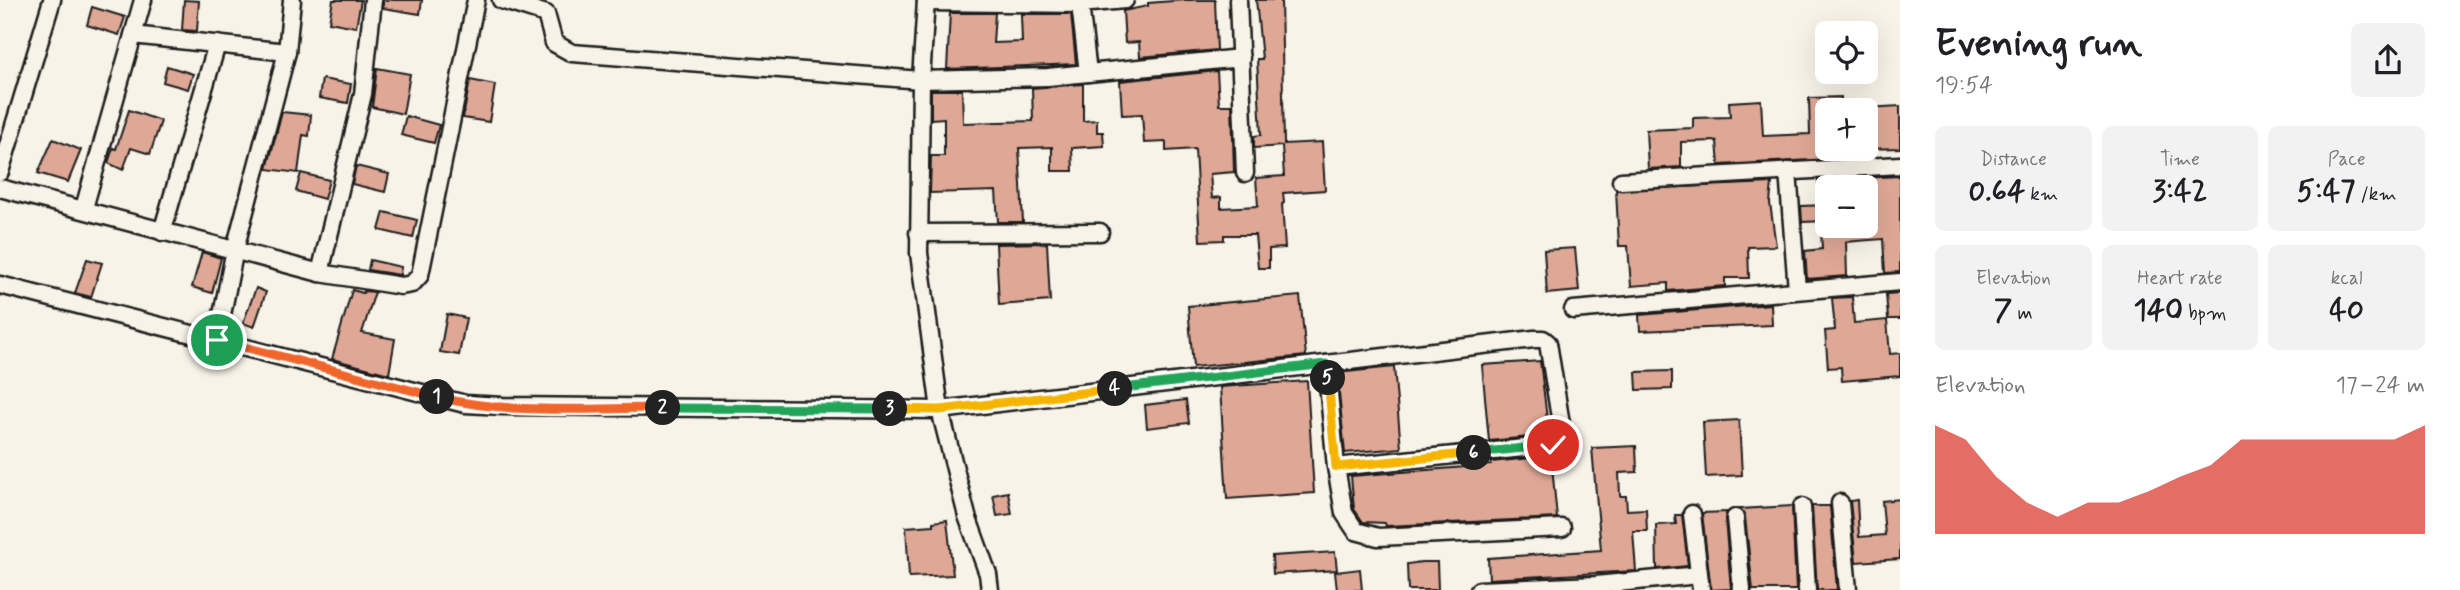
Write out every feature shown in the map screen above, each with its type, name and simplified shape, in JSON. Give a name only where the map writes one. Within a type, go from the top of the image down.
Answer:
[{"type":"street","points":[[0,172],[52,0]]},
{"type":"street","points":[[84,208],[143,0]]},
{"type":"street","points":[[217,340],[235,249],[287,52],[292,0]]},
{"type":"street","points":[[320,273],[363,94],[373,0]]},
{"type":"street","points":[[0,188],[84,208],[162,232],[320,273],[401,286],[417,282],[476,0]]},
{"type":"street","points":[[501,0],[546,14],[554,43],[572,53],[921,80],[1048,77],[1241,58]]},
{"type":"street","points":[[990,590],[988,574],[967,516],[940,410],[918,233],[921,80],[926,1],[1125,0]]},
{"type":"street","points":[[1238,0],[1245,173]]},
{"type":"street","points":[[1079,2],[1088,73]]},
{"type":"street","points":[[133,35],[287,52]]},
{"type":"street","points":[[162,232],[217,44]]},
{"type":"street","points":[[1621,181],[1900,165]]},
{"type":"street","points":[[1788,171],[1797,290]]},
{"type":"street","points":[[918,233],[1100,232]]},
{"type":"street","points":[[1573,310],[1900,282]]},
{"type":"street","points":[[0,285],[465,404],[940,410],[1543,339],[1548,344],[1561,424],[1561,440],[1553,445],[1336,467]]},
{"type":"street","points":[[1326,364],[1336,467],[1344,513],[1356,531],[1378,537],[1562,528]]},
{"type":"street","points":[[1840,502],[1848,590]]},
{"type":"street","points":[[1802,507],[1807,590]]},
{"type":"street","points":[[1479,590],[1700,582],[1692,514]]},
{"type":"street","points":[[1735,518],[1742,590]]},
{"type":"building","points":[[184,0],[199,1],[197,31],[182,30]]},
{"type":"building","points":[[333,0],[361,0],[356,27],[329,22]]},
{"type":"building","points":[[383,0],[422,0],[420,14],[383,8]]},
{"type":"building","points":[[1215,0],[1217,50],[1140,57],[1139,42],[1125,43],[1123,11],[1148,6],[1148,3]]},
{"type":"building","points":[[1256,0],[1281,0],[1284,144],[1322,142],[1325,190],[1283,193],[1285,248],[1269,249],[1269,268],[1258,268],[1255,235],[1224,235],[1224,240],[1200,241],[1195,149],[1166,151],[1166,142],[1144,143],[1142,114],[1122,115],[1120,81],[1217,71],[1219,105],[1232,105],[1234,172],[1210,174],[1212,198],[1221,197],[1221,208],[1258,206],[1256,178],[1284,176],[1282,146],[1254,148],[1254,136],[1261,135],[1257,59],[1262,59]]},
{"type":"building","points":[[92,7],[125,17],[119,35],[87,25]]},
{"type":"building","points":[[950,13],[995,13],[993,43],[1022,42],[1021,14],[1071,14],[1076,64],[947,69]]},
{"type":"building","points":[[167,66],[193,74],[188,89],[163,82]]},
{"type":"building","points":[[377,68],[410,74],[403,114],[372,107]]},
{"type":"building","points":[[322,79],[351,84],[348,103],[319,98]]},
{"type":"building","points":[[470,80],[495,85],[489,122],[463,118]]},
{"type":"building","points":[[1083,84],[1083,121],[1097,120],[1097,132],[1103,132],[1104,146],[1072,148],[1073,171],[1052,171],[1052,147],[1019,148],[1023,222],[998,222],[996,191],[930,193],[931,156],[944,156],[944,118],[931,119],[931,90],[962,90],[963,123],[1033,121],[1032,88]]},
{"type":"building","points":[[1841,97],[1815,98],[1815,160],[1719,165],[1717,141],[1681,142],[1681,167],[1648,169],[1646,130],[1693,128],[1693,118],[1730,117],[1729,102],[1761,100],[1763,136],[1810,134],[1809,98]]},
{"type":"building","points":[[1900,106],[1900,148],[1878,149],[1878,107]]},
{"type":"building","points":[[129,110],[161,121],[150,154],[131,148],[123,170],[108,163],[113,148],[116,149]]},
{"type":"building","points":[[282,112],[311,115],[309,136],[303,135],[298,173],[267,169]]},
{"type":"building","points":[[406,116],[439,125],[434,143],[401,135]]},
{"type":"building","points":[[53,139],[81,150],[68,182],[38,173]]},
{"type":"building","points":[[356,166],[389,174],[385,192],[352,184]]},
{"type":"building","points":[[301,173],[329,180],[324,199],[296,191]]},
{"type":"building","points":[[1900,176],[1900,272],[1885,273],[1883,239],[1846,242],[1847,276],[1807,279],[1805,251],[1822,249],[1821,238],[1878,238],[1878,177]]},
{"type":"building","points":[[1772,183],[1770,203],[1776,246],[1748,247],[1749,278],[1725,278],[1725,286],[1668,291],[1668,283],[1631,286],[1628,246],[1619,246],[1616,190]]},
{"type":"building","points":[[1815,205],[1815,221],[1802,222],[1801,206]]},
{"type":"building","points":[[384,212],[417,220],[413,238],[379,230]]},
{"type":"building","points":[[1047,243],[1050,301],[999,305],[996,244]]},
{"type":"building","points":[[1575,248],[1579,291],[1547,294],[1544,250]]},
{"type":"building","points":[[202,252],[221,258],[212,293],[192,287]]},
{"type":"building","points":[[87,259],[102,263],[91,297],[75,293]]},
{"type":"building","points":[[370,260],[401,267],[400,275],[368,270]]},
{"type":"building","points":[[256,288],[266,292],[254,327],[243,323]]},
{"type":"building","points":[[352,290],[375,292],[362,333],[395,339],[389,374],[332,359]]},
{"type":"building","points":[[1900,293],[1900,319],[1888,319],[1886,294]]},
{"type":"building","points":[[1300,296],[1306,356],[1193,367],[1188,306]]},
{"type":"building","points":[[1852,297],[1854,323],[1887,320],[1890,354],[1900,353],[1900,376],[1842,381],[1841,367],[1828,368],[1825,331],[1835,330],[1832,298]]},
{"type":"building","points":[[1771,304],[1772,325],[1640,331],[1639,315]]},
{"type":"building","points":[[447,314],[466,318],[459,355],[440,352]]},
{"type":"building","points":[[1540,361],[1549,435],[1489,441],[1482,365]]},
{"type":"building","points":[[1394,367],[1401,448],[1345,453],[1337,373]]},
{"type":"building","points":[[1672,371],[1672,389],[1637,390],[1636,372]]},
{"type":"building","points":[[1307,381],[1314,493],[1227,499],[1220,387]]},
{"type":"building","points":[[1186,400],[1189,423],[1147,428],[1145,405]]},
{"type":"building","points":[[1739,420],[1742,475],[1706,477],[1703,422]]},
{"type":"building","points":[[1636,446],[1637,472],[1619,473],[1620,496],[1626,496],[1627,510],[1646,509],[1647,531],[1633,531],[1636,571],[1489,579],[1488,558],[1601,550],[1592,448]]},
{"type":"building","points":[[1551,456],[1557,518],[1386,526],[1385,523],[1363,522],[1354,509],[1351,476],[1491,465],[1491,462]]},
{"type":"building","points":[[1008,492],[1012,514],[997,516],[993,495]]},
{"type":"building","points":[[1900,499],[1900,559],[1856,562],[1850,501],[1857,500],[1859,537],[1885,535],[1882,501]]},
{"type":"building","points":[[1792,506],[1796,590],[1753,590],[1745,517],[1740,509]]},
{"type":"building","points":[[1812,506],[1830,506],[1837,590],[1817,590]]},
{"type":"building","points":[[1727,512],[1725,519],[1731,589],[1711,590],[1702,513]]},
{"type":"building","points":[[1675,515],[1682,515],[1688,566],[1657,569],[1656,525],[1676,524]]},
{"type":"building","points":[[947,520],[953,575],[909,577],[906,527],[933,525],[933,522]]},
{"type":"building","points":[[1335,552],[1337,570],[1273,574],[1272,556]]},
{"type":"building","points":[[1437,562],[1438,590],[1408,590],[1407,564]]},
{"type":"building","points":[[1360,569],[1362,590],[1337,590],[1335,572]]},
{"type":"route","points":[[217,340],[465,404],[544,407],[940,410],[1326,364],[1336,467],[1553,445]]}]
